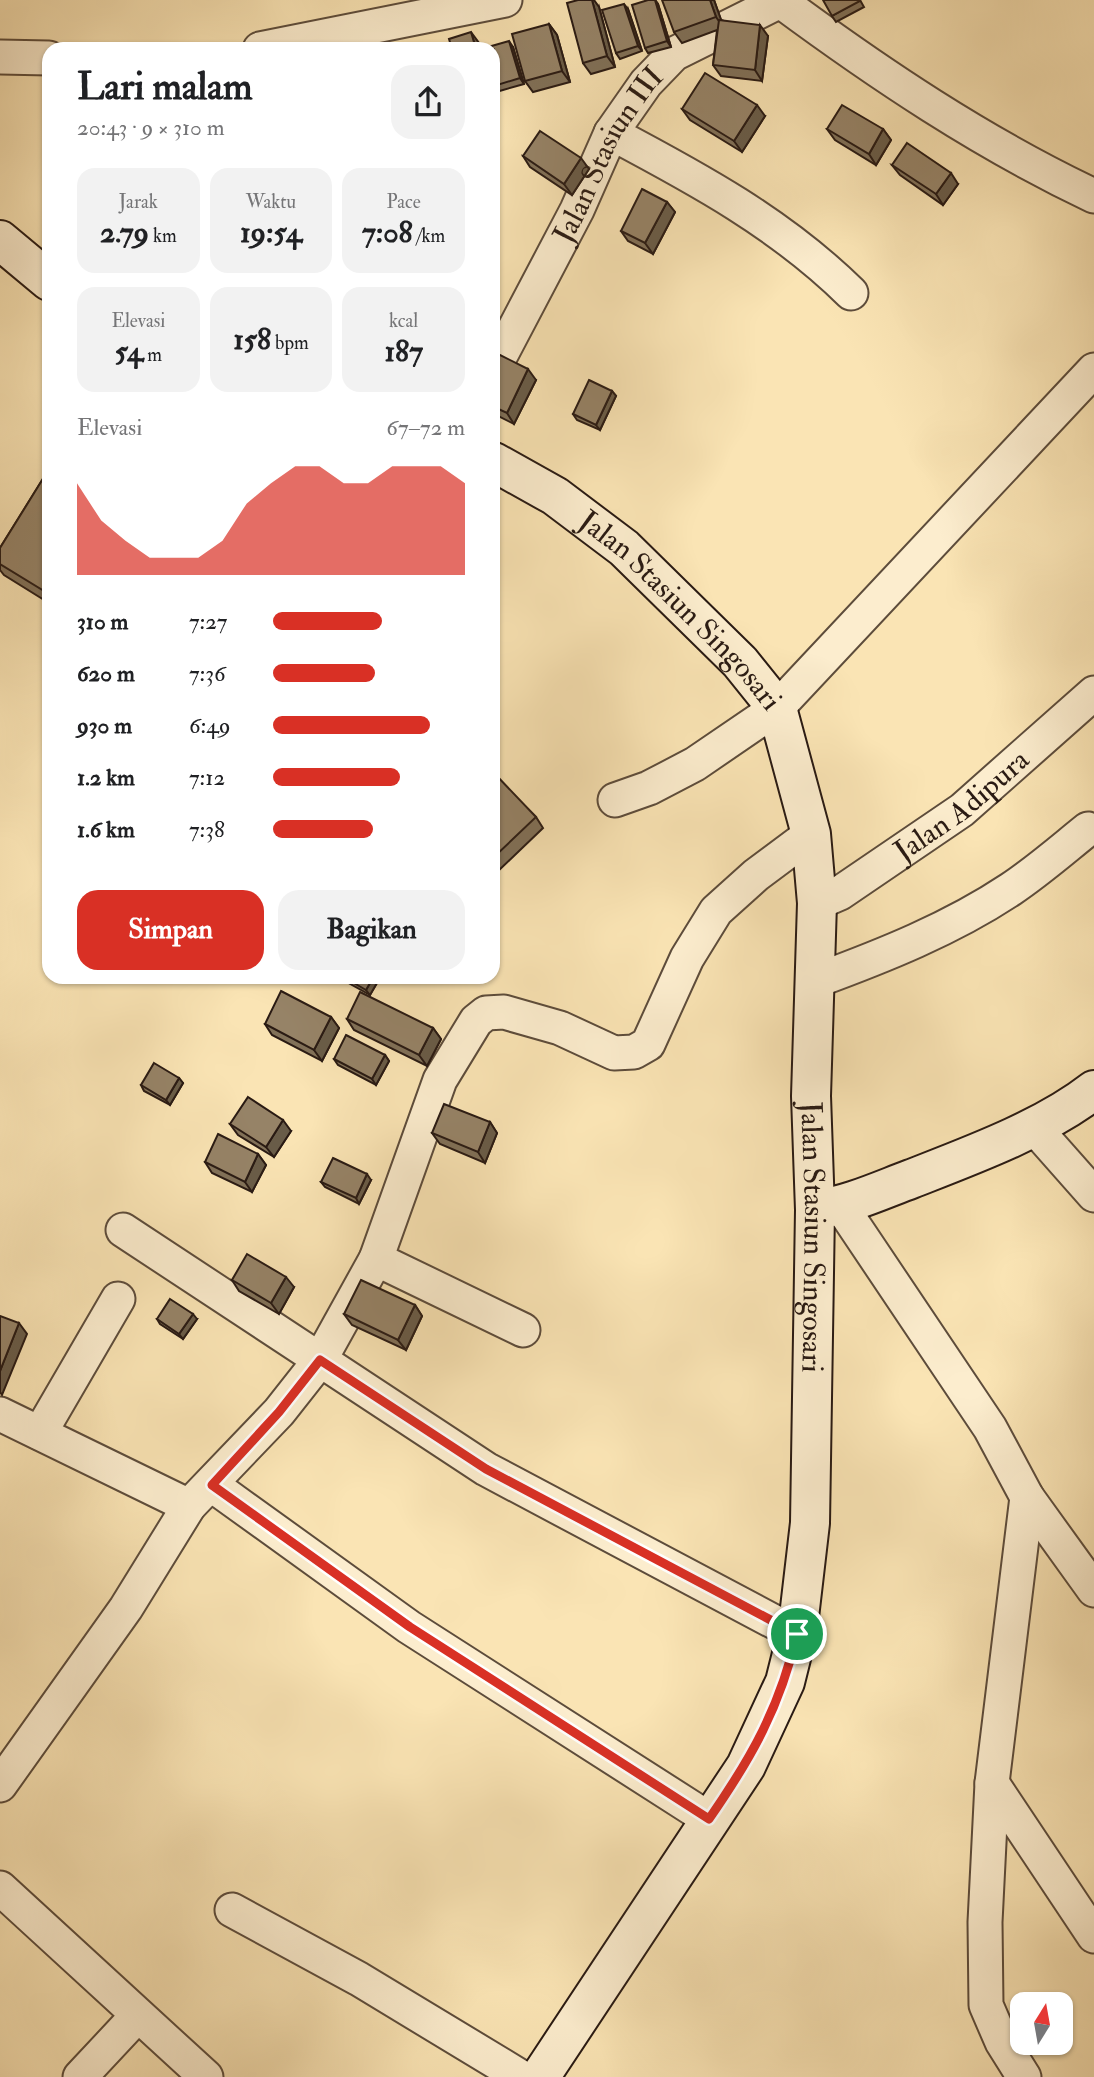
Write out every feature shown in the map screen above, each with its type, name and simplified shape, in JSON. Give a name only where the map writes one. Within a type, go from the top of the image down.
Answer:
[{"type":"street","points":[[295,42],[505,0]]},
{"type":"street","points":[[780,0],[839,44],[979,137],[1094,196]]},
{"type":"street","name":"Jalan Stasiun III","points":[[500,357],[577,210],[611,133],[646,83],[674,54],[780,0]]},
{"type":"street","points":[[0,57],[42,58]]},
{"type":"street","points":[[611,133],[747,208],[815,257],[851,293]]},
{"type":"street","points":[[0,240],[42,275]]},
{"type":"street","points":[[615,800],[649,788],[695,764],[777,708],[1094,370]]},
{"type":"street","name":"Jalan Stasiun Singosari","points":[[500,465],[555,496],[624,548],[740,662],[777,708],[811,834],[817,903],[811,1096],[828,1208],[810,1522],[797,1634],[786,1682],[746,1766],[540,2077]]},
{"type":"street","name":"Jalan Adipura","points":[[817,903],[840,893],[962,810],[1094,694]]},
{"type":"street","points":[[816,981],[894,952],[1010,889],[1088,829]]},
{"type":"street","points":[[0,1785],[126,1608],[200,1496],[279,1412],[320,1360],[376,1259],[440,1080],[476,1021],[486,1013],[504,1012],[560,1028],[614,1053],[634,1052],[648,1044],[687,958],[716,911],[756,875],[811,834]]},
{"type":"street","points":[[1094,1090],[1032,1126],[947,1164],[828,1208],[990,1428],[1027,1497],[1094,1590]]},
{"type":"street","points":[[1032,1126],[1094,1195]]},
{"type":"street","points":[[123,1230],[486,1469],[797,1634]]},
{"type":"street","points":[[376,1259],[523,1330]]},
{"type":"street","points":[[40,1433],[118,1300]]},
{"type":"street","points":[[0,1414],[40,1433],[200,1496],[709,1819]]},
{"type":"street","points":[[1024,2077],[1002,2042],[986,2005],[985,1922],[992,1783],[1027,1497]]},
{"type":"street","points":[[992,1783],[1094,1936]]},
{"type":"street","points":[[0,1888],[206,2077]]},
{"type":"street","points":[[232,1910],[359,1979],[521,2077]]},
{"type":"street","points":[[80,2077],[137,2016]]},
{"type":"building","points":[[592,0],[607,56],[583,63],[567,3]]},
{"type":"building","points":[[655,0],[667,41],[645,48],[632,5]]},
{"type":"building","points":[[662,0],[710,0],[716,17],[674,32]]},
{"type":"building","points":[[823,0],[859,0],[860,1],[832,16]]},
{"type":"building","points":[[624,4],[638,46],[616,53],[602,10]]},
{"type":"building","points":[[719,20],[760,25],[755,70],[713,65]]},
{"type":"building","points":[[549,24],[562,71],[525,81],[512,34]]},
{"type":"building","points":[[471,32],[474,42],[450,42],[449,39]]},
{"type":"building","points":[[509,41],[520,78],[500,84],[500,44]]},
{"type":"building","points":[[705,73],[757,105],[734,141],[682,109]]},
{"type":"building","points":[[842,105],[883,129],[869,154],[827,129]]},
{"type":"building","points":[[540,131],[581,158],[564,184],[523,156]]},
{"type":"building","points":[[907,143],[951,173],[936,194],[892,165]]},
{"type":"building","points":[[642,189],[667,202],[645,243],[621,231]]},
{"type":"building","points":[[500,355],[528,369],[507,413],[500,410]]},
{"type":"building","points":[[589,380],[612,391],[596,425],[573,414]]},
{"type":"building","points":[[42,480],[42,590],[0,564],[0,548]]},
{"type":"building","points":[[500,779],[536,817],[500,851]]},
{"type":"building","points":[[356,984],[369,984],[366,990]]},
{"type":"building","points":[[281,991],[331,1017],[314,1050],[265,1024]]},
{"type":"building","points":[[360,992],[433,1028],[419,1055],[347,1019]]},
{"type":"building","points":[[346,1035],[385,1055],[372,1079],[334,1059]]},
{"type":"building","points":[[154,1063],[179,1078],[166,1100],[141,1085]]},
{"type":"building","points":[[248,1097],[283,1120],[266,1147],[230,1124]]},
{"type":"building","points":[[444,1104],[490,1122],[478,1152],[432,1133]]},
{"type":"building","points":[[218,1134],[258,1154],[245,1182],[205,1162]]},
{"type":"building","points":[[333,1158],[367,1174],[356,1198],[321,1182]]},
{"type":"building","points":[[247,1254],[286,1277],[271,1303],[232,1280]]},
{"type":"building","points":[[361,1280],[415,1305],[398,1340],[344,1314]]},
{"type":"building","points":[[170,1299],[193,1314],[179,1334],[157,1319]]},
{"type":"building","points":[[0,1316],[19,1323],[0,1371]]},
{"type":"route","points":[[320,1360],[486,1469],[797,1634],[786,1682],[768,1720],[746,1766],[709,1819],[410,1627],[212,1485],[279,1412],[320,1360]]}]
